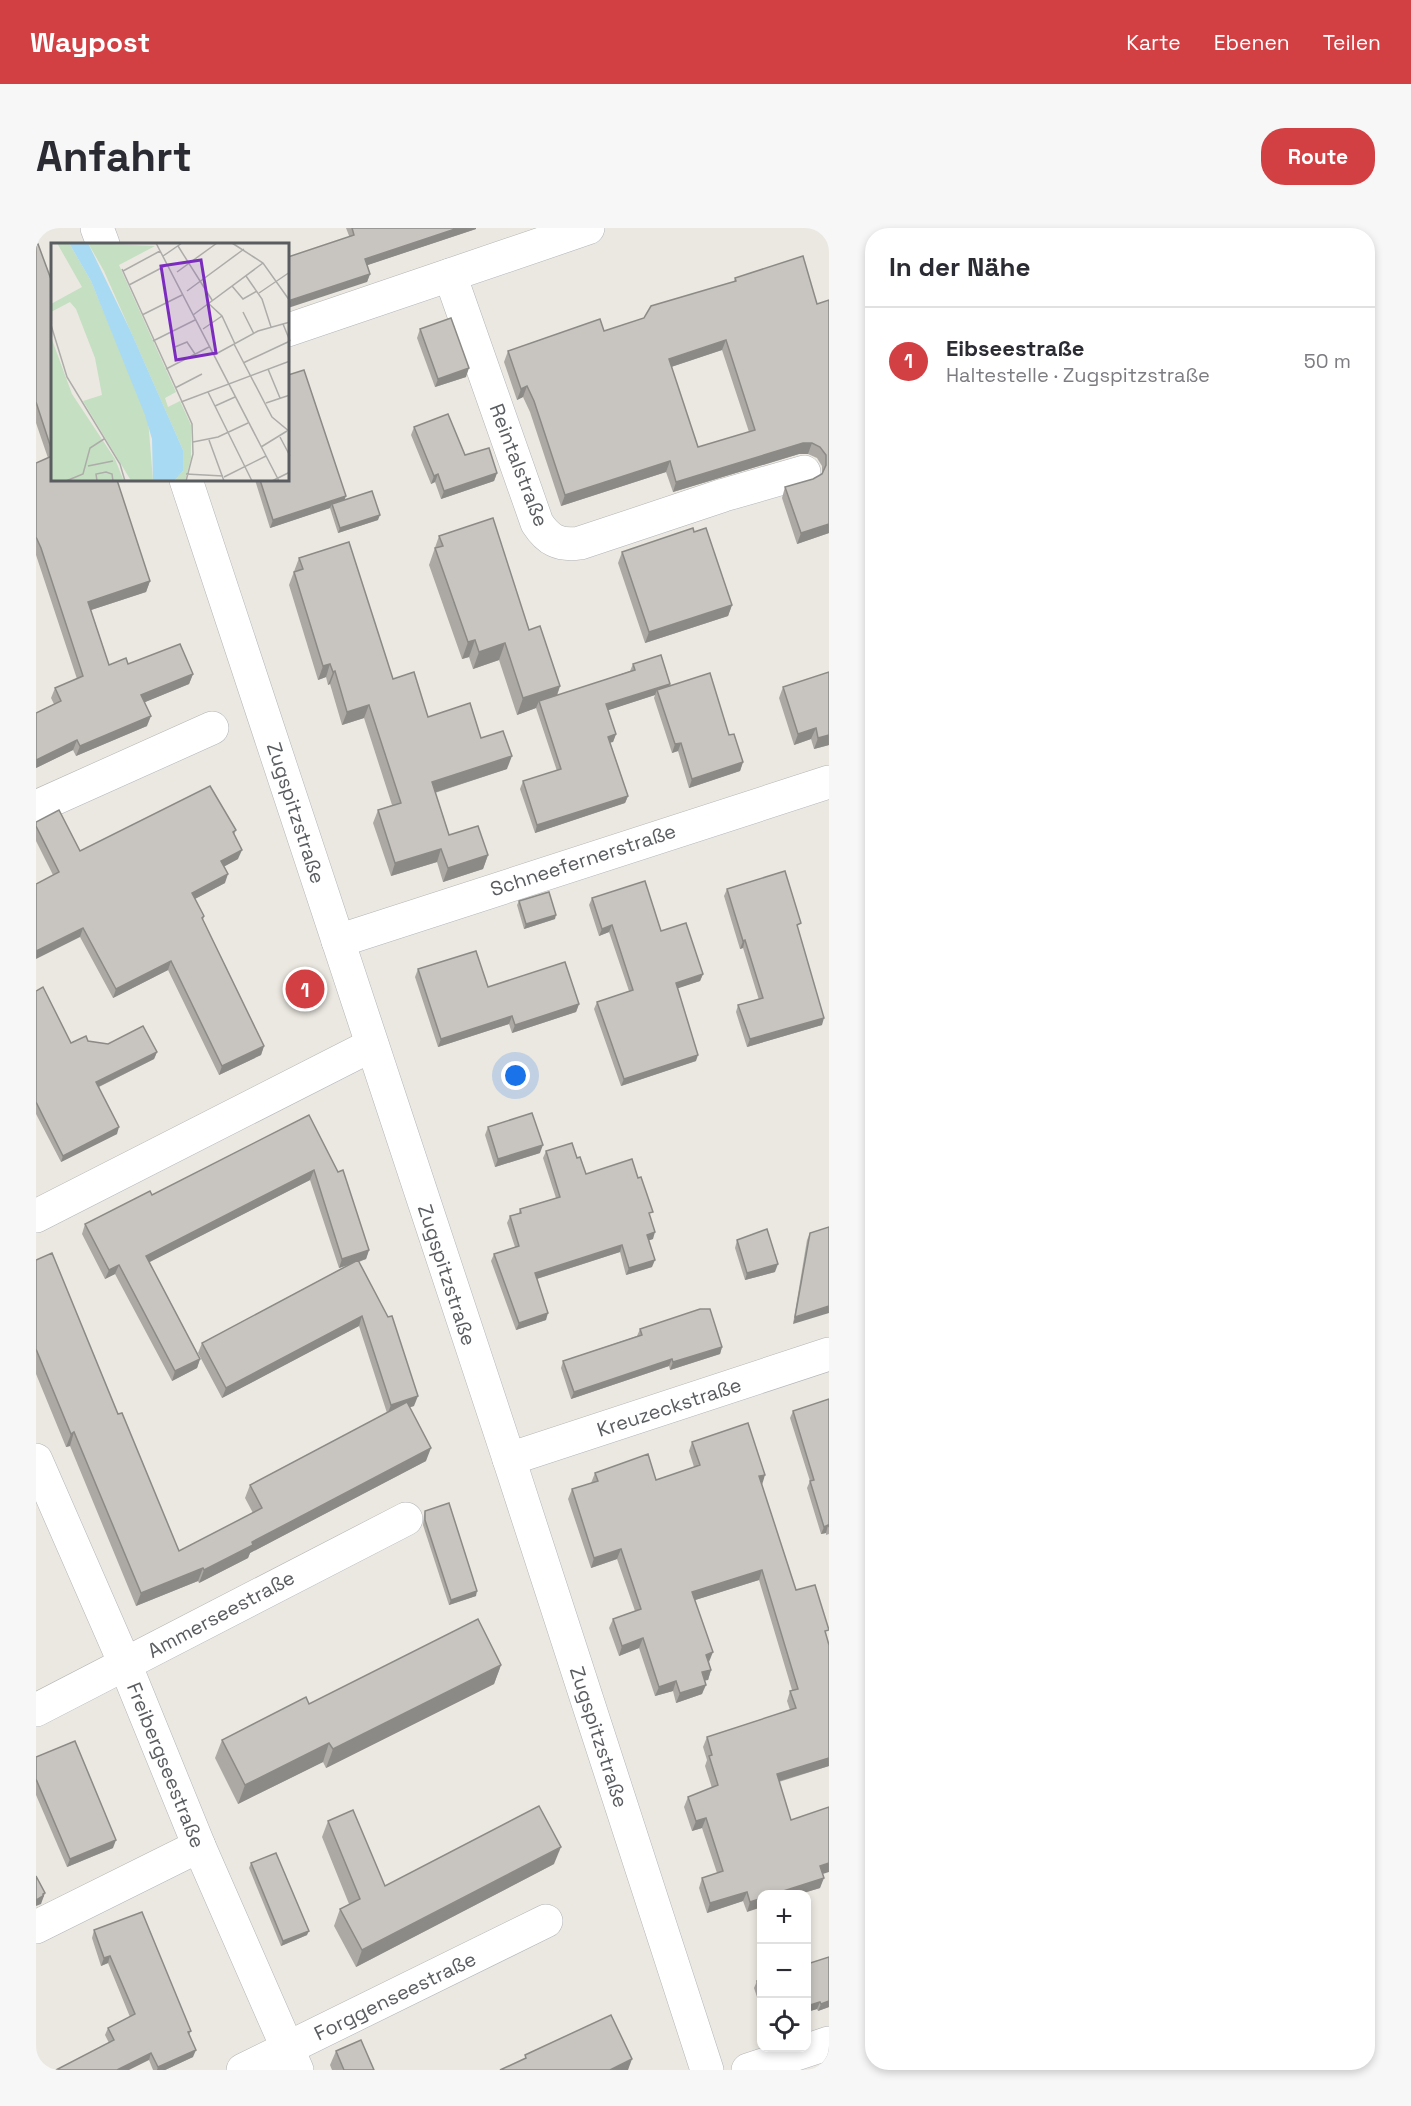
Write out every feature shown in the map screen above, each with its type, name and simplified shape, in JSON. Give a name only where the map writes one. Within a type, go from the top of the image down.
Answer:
[{"type":"street","points":[[97,228],[103,243]]},
{"type":"street","points":[[290,329],[588,228]]},
{"type":"street","name":"Reintalstraße","points":[[450,275],[537,523],[544,534],[555,542],[567,545],[579,543],[724,495],[804,472]]},
{"type":"street","name":"Zugspitzstraße","points":[[187,482],[509,1459],[707,2070]]},
{"type":"street","points":[[36,807],[212,728]]},
{"type":"street","name":"Schneefernerstraße","points":[[338,941],[829,782]]},
{"type":"street","points":[[36,1216],[372,1045]]},
{"type":"street","name":"Kreuzeckstraße","points":[[509,1459],[829,1354]]},
{"type":"street","name":"Freibergseestraße","points":[[36,1460],[125,1664],[199,1846],[292,2059]]},
{"type":"street","name":"Ammerseestraße","points":[[36,1710],[406,1519]]},
{"type":"street","points":[[36,1927],[199,1846]]},
{"type":"street","name":"Forggenseestraße","points":[[243,2070],[292,2059],[546,1921]]},
{"type":"street","points":[[748,2070],[829,2043]]},
{"type":"building","points":[[352,228],[458,228],[365,259],[370,274],[290,300],[290,256],[354,235]]},
{"type":"building","points":[[38,244],[51,279],[51,448],[36,402],[36,245]]},
{"type":"building","points":[[803,256],[817,304],[829,300],[829,524],[801,533],[785,487],[822,474],[826,465],[826,455],[820,447],[812,443],[803,443],[676,482],[670,461],[565,495],[534,401],[527,386],[521,389],[508,351],[600,319],[604,331],[644,318],[651,306],[736,281],[735,278]],"holes":[[[726,340],[755,430],[698,447],[669,359]]]},
{"type":"building","points":[[451,318],[469,368],[438,379],[420,329]]},
{"type":"building","points":[[304,370],[346,496],[273,520],[261,482],[290,482],[290,374]]},
{"type":"building","points":[[448,414],[465,455],[489,448],[497,473],[444,491],[438,474],[434,476],[414,427]]},
{"type":"building","points":[[51,456],[51,482],[118,482],[150,581],[88,602],[109,665],[126,658],[128,664],[180,644],[193,674],[141,695],[151,716],[80,746],[77,740],[36,760],[36,713],[61,701],[55,688],[83,676],[36,537],[36,463]]},
{"type":"building","points":[[372,491],[380,515],[340,528],[332,504]]},
{"type":"building","points":[[493,518],[529,630],[540,626],[560,686],[523,698],[505,643],[479,652],[475,640],[468,642],[435,548],[443,546],[439,536]]},
{"type":"building","points":[[693,528],[694,532],[706,528],[732,605],[649,632],[622,552]]},
{"type":"building","points":[[349,542],[393,679],[414,672],[428,717],[470,703],[481,738],[503,731],[512,756],[432,782],[449,835],[478,826],[488,855],[448,868],[441,849],[395,863],[378,810],[401,803],[369,705],[347,712],[335,671],[333,672],[330,664],[323,666],[294,572],[303,569],[299,558]]},
{"type":"building","points":[[661,655],[670,684],[606,704],[616,734],[608,737],[628,796],[537,825],[523,781],[561,769],[539,701],[635,670],[633,664]]},
{"type":"building","points":[[829,672],[829,735],[818,738],[816,728],[798,734],[783,687]]},
{"type":"building","points":[[710,673],[729,735],[734,734],[743,762],[692,779],[681,743],[675,744],[657,690]]},
{"type":"building","points":[[210,786],[236,830],[233,832],[242,850],[221,861],[228,874],[192,893],[264,1046],[222,1066],[171,961],[116,989],[83,928],[36,951],[36,884],[59,872],[36,822],[59,810],[80,851]]},
{"type":"building","points":[[785,871],[801,923],[797,925],[824,1018],[750,1039],[738,1005],[763,998],[727,889]]},
{"type":"building","points":[[645,881],[661,931],[686,923],[703,974],[676,983],[698,1055],[624,1079],[597,1002],[633,990],[612,925],[602,929],[592,898]]},
{"type":"building","points":[[549,892],[556,915],[526,924],[519,901]]},
{"type":"building","points":[[476,951],[488,987],[565,962],[579,1004],[515,1025],[512,1016],[441,1039],[418,969]]},
{"type":"building","points":[[43,987],[71,1043],[86,1036],[88,1041],[108,1044],[143,1026],[157,1052],[96,1082],[119,1127],[63,1156],[36,1102],[36,991]]},
{"type":"building","points":[[532,1113],[543,1145],[498,1159],[488,1127]]},
{"type":"building","points":[[309,1115],[338,1172],[343,1170],[369,1250],[342,1259],[314,1170],[146,1256],[200,1359],[175,1371],[119,1265],[109,1270],[85,1224],[150,1191],[152,1195]]},
{"type":"building","points":[[572,1143],[586,1174],[632,1159],[653,1212],[649,1213],[655,1232],[647,1235],[655,1260],[629,1268],[622,1245],[535,1273],[548,1313],[519,1323],[494,1254],[519,1246],[510,1216],[521,1213],[520,1209],[560,1197],[546,1151]]},
{"type":"building","points":[[829,1227],[829,1306],[795,1317],[810,1233]]},
{"type":"building","points":[[767,1229],[778,1264],[747,1273],[737,1240]]},
{"type":"building","points":[[52,1253],[118,1414],[122,1413],[179,1551],[262,1508],[250,1485],[407,1402],[431,1448],[252,1542],[253,1545],[204,1570],[203,1568],[141,1593],[74,1432],[71,1434],[36,1349],[36,1260]]},
{"type":"building","points":[[358,1260],[388,1317],[392,1316],[418,1396],[391,1405],[362,1316],[226,1388],[202,1343]]},
{"type":"building","points":[[700,1309],[710,1309],[722,1347],[673,1362],[672,1359],[574,1392],[563,1361],[642,1335],[640,1329]]},
{"type":"building","points":[[829,1399],[829,1527],[828,1525],[824,1527],[810,1481],[814,1480],[793,1411]]},
{"type":"building","points":[[748,1423],[765,1475],[759,1476],[796,1590],[815,1585],[829,1630],[825,1631],[829,1645],[829,1758],[777,1774],[791,1820],[829,1807],[829,1863],[820,1866],[824,1878],[786,1890],[757,1890],[757,1900],[750,1902],[747,1892],[710,1903],[702,1878],[723,1871],[706,1818],[696,1821],[688,1797],[718,1785],[709,1756],[712,1755],[707,1737],[796,1708],[790,1691],[798,1689],[762,1570],[692,1592],[713,1652],[706,1655],[711,1670],[702,1672],[706,1685],[680,1693],[676,1681],[659,1687],[643,1638],[622,1646],[613,1619],[641,1609],[621,1549],[594,1558],[572,1489],[598,1481],[595,1473],[648,1454],[656,1480],[700,1465],[692,1442]]},
{"type":"building","points":[[449,1503],[477,1591],[451,1600],[425,1520],[425,1511]]},
{"type":"building","points":[[478,1619],[501,1665],[333,1749],[329,1743],[245,1785],[222,1740],[306,1697],[309,1704]]},
{"type":"building","points":[[75,1741],[116,1840],[70,1859],[36,1779],[36,1757]]},
{"type":"building","points":[[539,1806],[561,1847],[362,1950],[340,1909],[360,1899],[328,1821],[353,1810],[385,1886]]},
{"type":"building","points":[[276,1853],[309,1931],[283,1941],[251,1863]]},
{"type":"building","points":[[36,1876],[45,1893],[36,1900]]},
{"type":"building","points":[[142,1912],[191,2031],[188,2032],[196,2050],[158,2067],[151,2053],[117,2070],[56,2070],[114,2040],[108,2028],[135,2014],[110,1956],[104,1958],[94,1930]]},
{"type":"building","points":[[829,1957],[829,2001],[821,2004],[820,2002],[811,2005],[811,1963]]},
{"type":"building","points":[[611,2015],[632,2059],[610,2070],[500,2070],[526,2058],[525,2055]]},
{"type":"building","points":[[361,2040],[374,2070],[344,2070],[336,2051]]},
{"type":"place","name":"Eibseestraße","points":[[305,989]]}]
